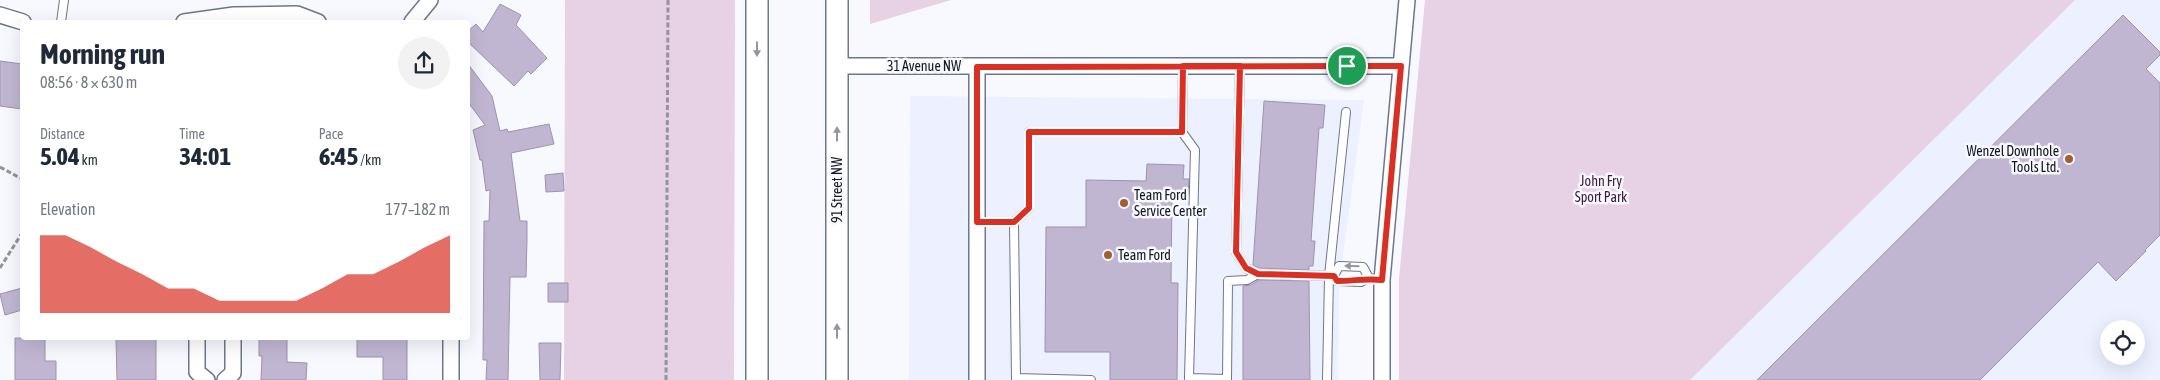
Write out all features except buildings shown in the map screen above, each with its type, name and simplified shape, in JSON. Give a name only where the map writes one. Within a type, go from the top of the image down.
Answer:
[{"type":"main road","points":[[757,0],[757,380]]},
{"type":"main road","name":"91 Street NW","points":[[837,0],[838,380]]},
{"type":"main road","points":[[757,234],[766,380]]},
{"type":"street","points":[[414,20],[430,0]]},
{"type":"street","points":[[1382,380],[1376,279],[1407,0]]},
{"type":"street","points":[[198,20],[234,15],[297,14],[313,20]]},
{"type":"street","points":[[0,15],[20,21]]},
{"type":"street","name":"31 Avenue NW","points":[[837,66],[1401,66]]},
{"type":"street","points":[[977,67],[978,380]]},
{"type":"street","points":[[197,340],[197,372],[207,380]]},
{"type":"street","points":[[224,380],[232,373],[233,340]]},
{"type":"street","points":[[451,340],[451,380]]},
{"type":"lane","points":[[61,20],[64,0]]},
{"type":"lane","points":[[1183,66],[1182,132],[1195,150],[1189,379],[1227,379],[1228,280],[1247,280],[1258,274]]},
{"type":"lane","points":[[1240,66],[1236,252],[1246,268],[1258,274],[1332,276],[1337,281],[1361,282],[1376,279]]},
{"type":"lane","points":[[1327,380],[1332,276],[1346,112]]},
{"type":"lane","points":[[977,222],[1014,222],[1029,208],[1029,132],[1182,132]]},
{"type":"lane","points":[[1014,222],[1016,379],[1091,380]]},
{"type":"lane","points":[[1332,276],[1339,266],[1362,266],[1376,279]]},
{"type":"path","points":[[666,380],[668,0]]},
{"type":"path","points":[[0,167],[20,178]]},
{"type":"path","points":[[0,268],[20,236]]},
{"type":"shaded area","name":"Wenzel Downhole Tools Ltd.","points":[[2075,0],[2160,0],[2160,380],[1690,380]]},
{"type":"shaded area","points":[[910,96],[1364,100],[1339,285],[1338,380],[909,380]]},
{"type":"green space","points":[[565,0],[735,0],[734,380],[564,380]]},
{"type":"green space","points":[[870,0],[951,0],[870,24]]},
{"type":"green space","name":"John Fry Sport Park","points":[[1425,0],[2075,0],[1690,380],[1399,380],[1399,279]]},
{"type":"place","name":"Wenzel Downhole Tools Ltd.","points":[[2069,159]]},
{"type":"place","name":"Team Ford Service Center","points":[[1124,203]]},
{"type":"place","name":"Team Ford","points":[[1108,255]]},
{"type":"route","points":[[1347,66],[1183,66],[977,67],[977,222],[1014,222],[1029,208],[1029,132],[1182,132],[1183,66],[1240,66],[1236,252],[1246,268],[1258,274],[1334,276],[1337,281],[1361,282],[1369,278],[1382,280],[1401,66],[1347,66]]}]
